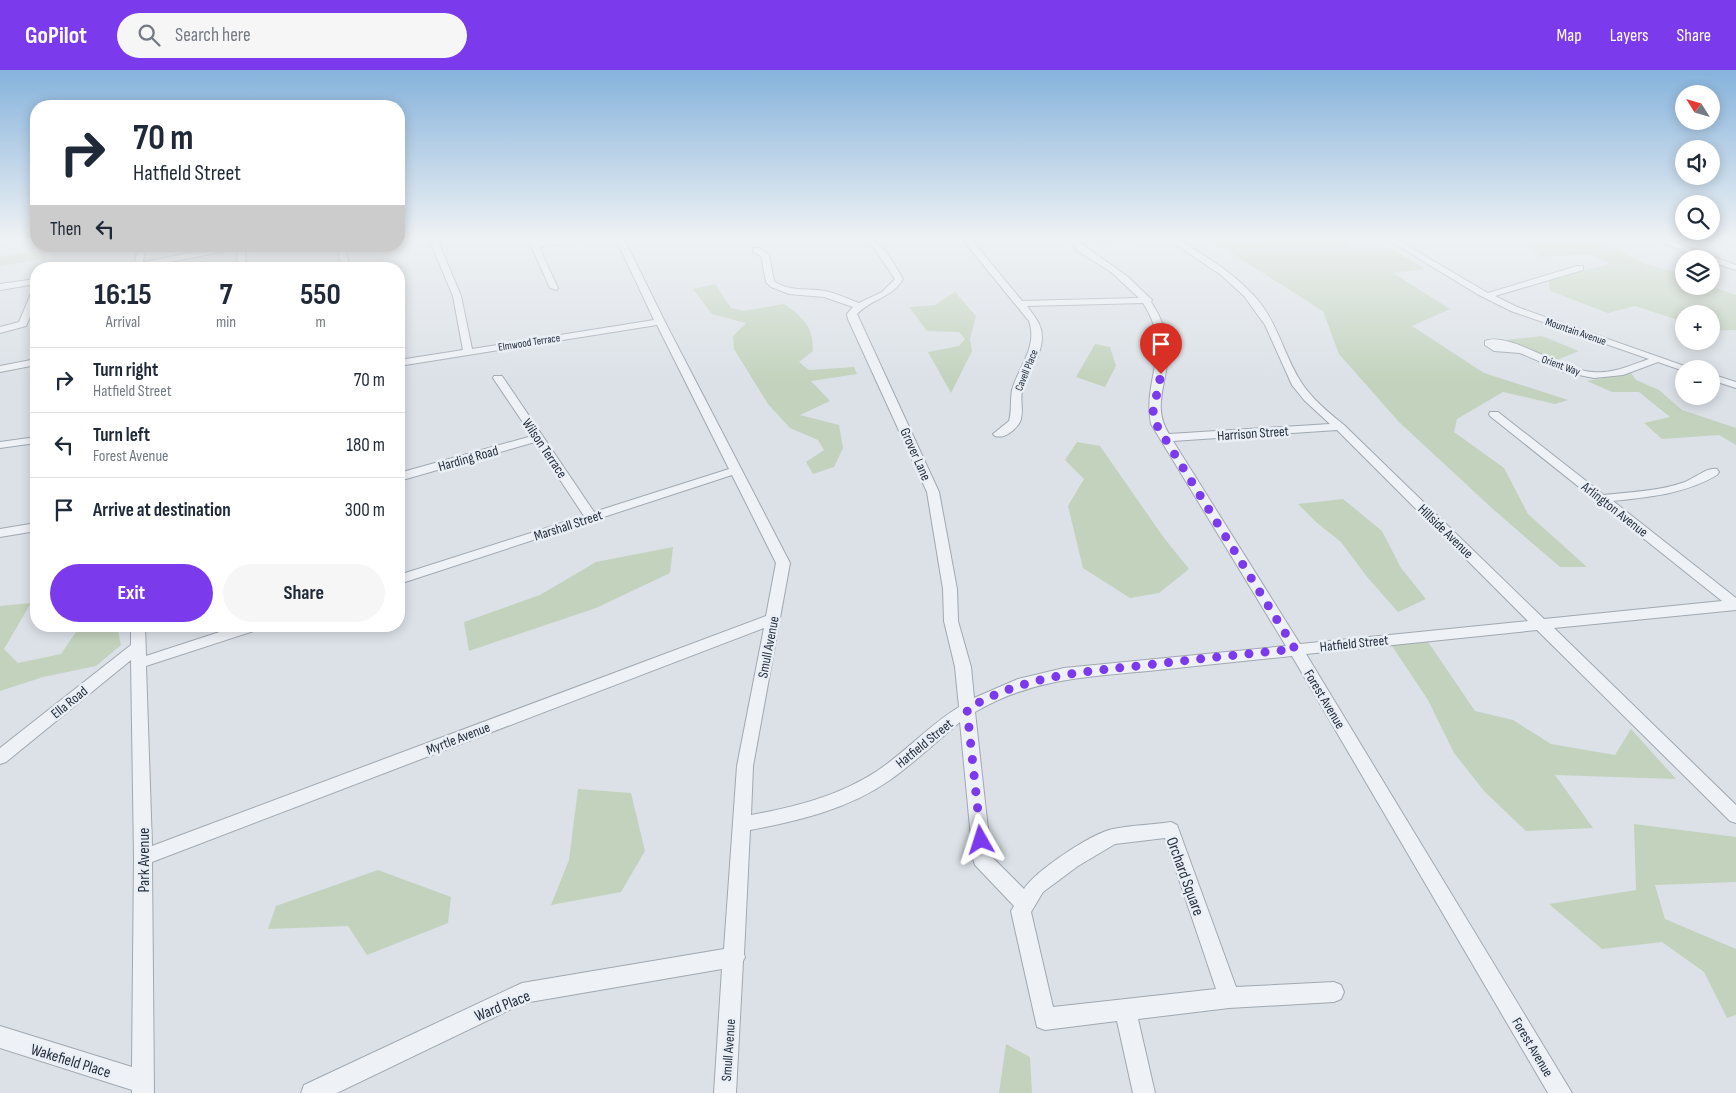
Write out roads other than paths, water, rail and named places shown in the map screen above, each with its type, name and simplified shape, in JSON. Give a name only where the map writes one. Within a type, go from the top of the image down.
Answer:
[{"type":"street","points":[[454,287],[458,296],[468,352]]},
{"type":"street","name":"Smull Avenue","points":[[643,287],[783,563],[745,766],[735,957],[725,1093]]},
{"type":"street","points":[[778,287],[789,291],[825,294],[859,306],[895,287]]},
{"type":"street","name":"Cavell Place","points":[[1000,434],[1012,426],[1017,416],[1015,400],[1018,386],[1038,337],[1035,324],[1006,287]]},
{"type":"street","name":"Forest Avenue","points":[[1133,287],[1148,300],[1161,333],[1163,351],[1161,374],[1153,412],[1156,424],[1295,649],[1561,1093]]},
{"type":"street","name":"Hillside Avenue","points":[[1239,287],[1266,318],[1292,376],[1304,395],[1340,427],[1736,816]]},
{"type":"street","name":"Mountain Avenue","points":[[1471,287],[1533,317],[1675,365]]},
{"type":"street","points":[[1487,296],[1518,287]]},
{"type":"street","points":[[1020,304],[1148,300]]},
{"type":"street","points":[[0,330],[23,324],[30,306]]},
{"type":"street","name":"Grover Lane","points":[[859,306],[852,314],[853,320],[933,492],[950,589],[951,621],[963,666],[967,709]]},
{"type":"street","name":"Elmwood Terrace","points":[[405,362],[660,322]]},
{"type":"street","name":"Orient Way","points":[[1522,350],[1568,369],[1597,375],[1614,374],[1658,359]]},
{"type":"street","points":[[0,368],[30,363]]},
{"type":"street","name":"Wilson Terrace","points":[[498,378],[592,518]]},
{"type":"street","points":[[1720,379],[1736,385]]},
{"type":"street","name":"Arlington Avenue","points":[[1494,414],[1735,604]]},
{"type":"street","name":"Harrison Street","points":[[1166,438],[1340,427]]},
{"type":"street","name":"Harding Road","points":[[405,475],[538,438]]},
{"type":"street","points":[[0,445],[30,441]]},
{"type":"street","name":"Marshall Street","points":[[405,578],[737,470]]},
{"type":"street","points":[[1602,499],[1681,488],[1713,472]]},
{"type":"street","points":[[0,533],[30,528]]},
{"type":"street","name":"Hatfield Street","points":[[741,824],[790,815],[833,802],[884,776],[967,709],[985,699],[1016,686],[1064,674],[1735,604]]},
{"type":"street","name":"Myrtle Avenue","points":[[143,858],[773,618]]},
{"type":"street","name":"Park Avenue","points":[[138,632],[143,858],[143,1087]]},
{"type":"street","points":[[139,655],[231,632]]},
{"type":"street","name":"Ella Road","points":[[0,757],[139,655]]},
{"type":"street","points":[[967,709],[982,859],[1025,904],[1021,911],[1046,1019],[1229,998],[1334,992]]},
{"type":"street","name":"Orchard Square","points":[[1025,904],[1036,886],[1071,860],[1112,837],[1171,830],[1229,998]]},
{"type":"street","name":"Ward Place","points":[[312,1093],[522,993],[735,957]]},
{"type":"street","points":[[1126,1009],[1144,1093]]},
{"type":"street","name":"Wakefield Place","points":[[0,1037],[143,1087]]}]
